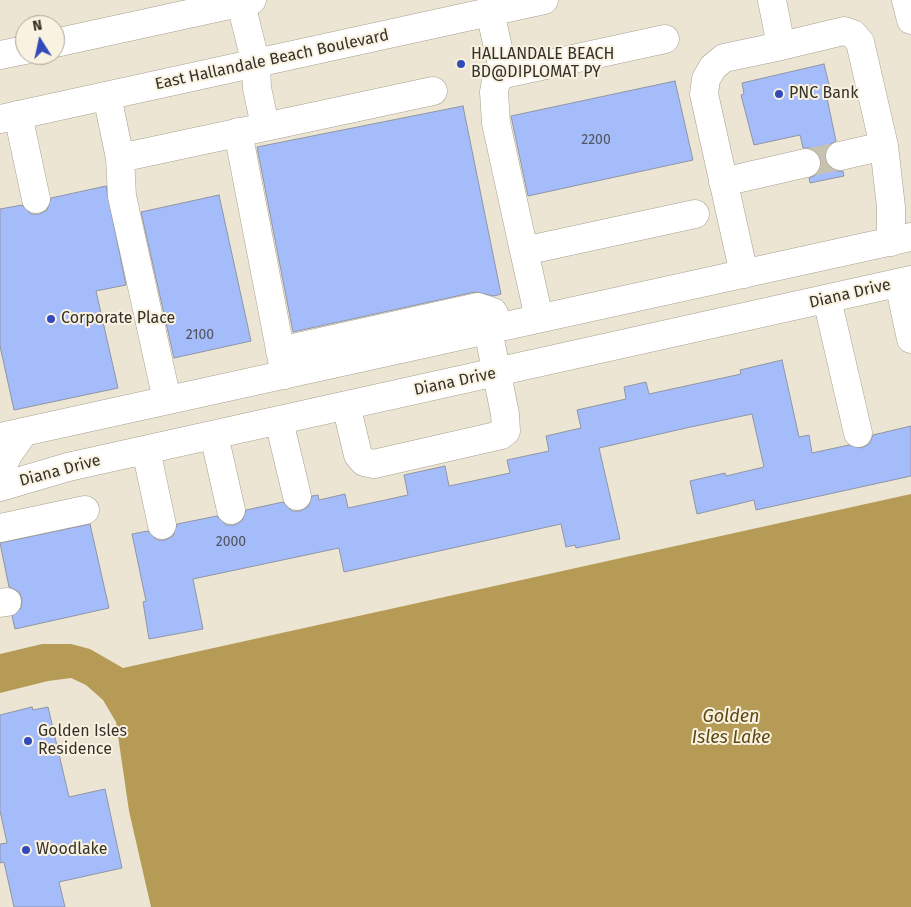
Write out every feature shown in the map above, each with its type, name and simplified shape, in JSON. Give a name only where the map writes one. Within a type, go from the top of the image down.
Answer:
[{"type":"street","name":"East Hallandale Beach Boulevard","points":[[9,117],[544,0]]},
{"type":"street","points":[[772,0],[781,46]]},
{"type":"street","points":[[906,0],[911,20]]},
{"type":"street","points":[[65,41],[244,1],[256,64],[257,88],[265,126]]},
{"type":"street","points":[[490,12],[504,74]]},
{"type":"street","points":[[495,329],[539,318],[744,274],[901,239],[892,207],[884,146],[860,42],[853,34],[844,31],[724,58],[713,67],[706,80],[704,94],[744,274]]},
{"type":"street","points":[[539,318],[496,124],[494,92],[496,81],[504,74],[665,40]]},
{"type":"street","points":[[0,55],[15,52]]},
{"type":"street","points":[[120,158],[433,91]]},
{"type":"street","points":[[107,96],[120,158],[122,196],[167,400]]},
{"type":"street","points":[[9,117],[36,199]]},
{"type":"street","points":[[238,132],[282,363]]},
{"type":"street","points":[[840,156],[884,146]]},
{"type":"street","points":[[723,182],[806,163]]},
{"type":"street","points":[[524,251],[695,214]]},
{"type":"street","points":[[905,282],[911,339]]},
{"type":"street","name":"Diana Drive","points":[[0,487],[68,467],[905,282]]},
{"type":"street","points":[[827,299],[858,433]]},
{"type":"street","points":[[0,471],[8,452],[12,434],[167,400],[282,363],[478,307],[493,312],[497,372],[506,431],[501,435],[374,464],[364,462],[358,455],[346,406]]},
{"type":"street","points":[[279,420],[296,496]]},
{"type":"street","points":[[214,435],[230,510]]},
{"type":"street","points":[[146,450],[162,525]]},
{"type":"street","points":[[0,528],[85,510]]},
{"type":"water","name":"Golden Isles Lake","points":[[911,494],[911,907],[151,907],[129,811],[116,722],[103,700],[86,685],[71,678],[48,681],[0,693],[0,654],[42,644],[71,644],[90,649],[123,668]]},
{"type":"building","points":[[824,64],[832,97],[827,98],[836,141],[829,145],[825,152],[825,159],[829,167],[836,171],[843,171],[844,176],[810,183],[809,178],[816,175],[821,168],[821,160],[817,152],[810,148],[803,148],[800,135],[754,145],[741,95],[744,94],[742,83]]},
{"type":"building","points":[[675,81],[693,160],[528,196],[511,116]]},
{"type":"building","points":[[463,106],[501,294],[494,296],[475,292],[293,332],[257,147]]},
{"type":"building","name":"Corporate Place","points":[[106,186],[126,285],[96,291],[118,388],[14,410],[0,346],[0,209],[22,205],[31,214],[40,214],[47,210],[51,198]]},
{"type":"building","points":[[219,195],[251,341],[174,358],[141,212]]},
{"type":"building","points":[[782,360],[799,437],[809,435],[812,453],[849,445],[862,448],[869,444],[873,435],[911,426],[911,476],[756,510],[754,500],[697,514],[690,481],[725,473],[726,476],[764,467],[752,414],[686,428],[599,448],[620,539],[576,548],[575,545],[566,547],[561,524],[344,572],[339,548],[193,579],[203,629],[149,639],[143,602],[146,601],[132,534],[148,531],[157,540],[165,540],[173,536],[177,524],[217,516],[226,525],[234,525],[242,521],[246,510],[283,502],[292,511],[300,511],[308,507],[312,496],[318,495],[319,500],[345,494],[348,508],[408,495],[404,475],[445,466],[449,486],[510,473],[507,460],[549,451],[546,436],[581,428],[577,410],[626,399],[624,387],[646,382],[649,394],[741,374],[740,370]]},
{"type":"building","points":[[90,524],[109,608],[15,629],[12,616],[21,608],[22,599],[19,592],[9,587],[0,543]]},
{"type":"building","points":[[32,707],[33,710],[48,707],[69,797],[105,789],[122,868],[59,882],[65,907],[14,907],[4,862],[0,863],[0,844],[7,843],[0,811],[0,715]]},
{"type":"tunnel","points":[[806,163],[840,156]]},
{"type":"place","name":"HALLANDALE BEACH BD@DIPLOMAT PY","points":[[461,64]]},
{"type":"place","name":"PNC Bank","points":[[779,94]]},
{"type":"place","name":"Corporate Place","points":[[51,319]]},
{"type":"place","name":"Golden Isles Residence","points":[[28,741]]},
{"type":"place","name":"Woodlake","points":[[26,850]]}]
